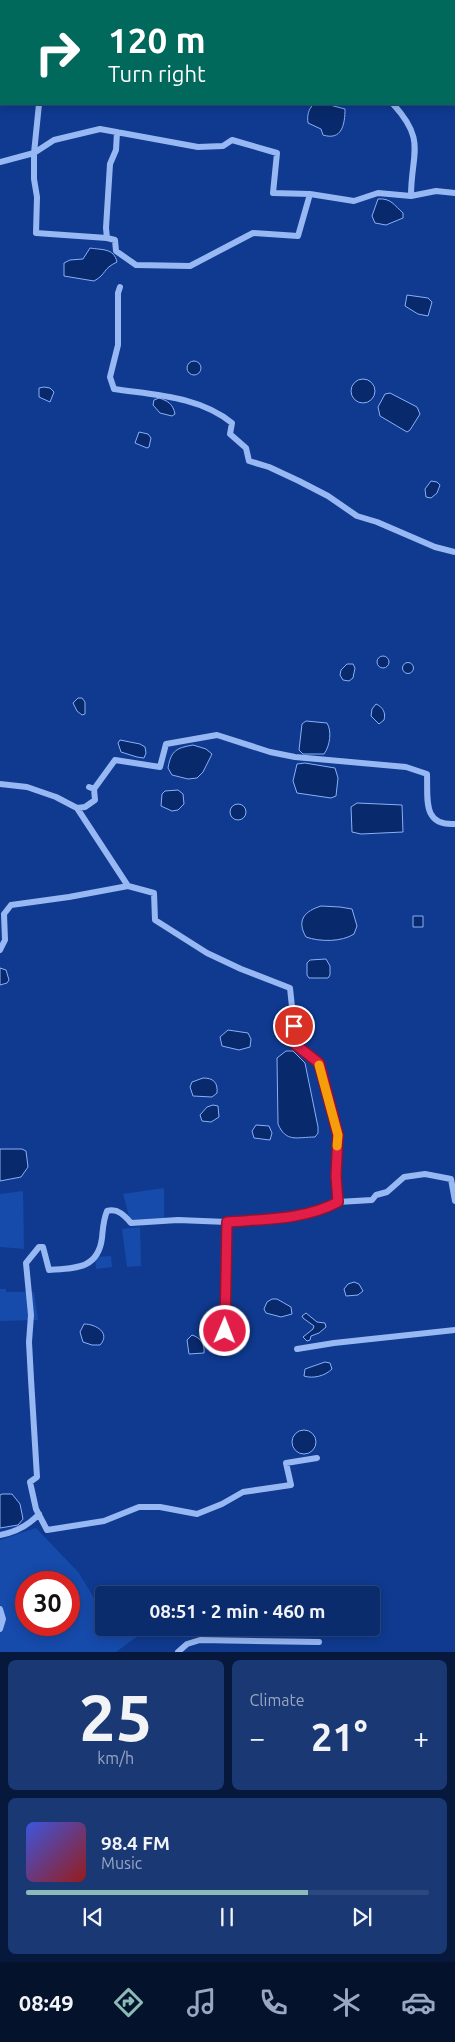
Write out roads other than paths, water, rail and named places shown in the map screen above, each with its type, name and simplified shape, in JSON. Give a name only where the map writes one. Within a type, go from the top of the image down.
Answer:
[{"type":"street","points":[[39,105],[34,153],[34,179],[37,196],[36,233],[115,240],[116,251],[136,265],[190,266],[253,233],[298,236],[310,194]]},
{"type":"street","points":[[394,105],[407,121],[414,136],[416,152],[411,178],[411,196]]},
{"type":"street","points":[[0,162],[34,153],[54,140],[100,130],[198,147],[223,146],[232,140],[277,153],[273,193],[310,194],[354,201],[378,193],[411,196],[436,191],[455,193]]},
{"type":"street","points":[[107,238],[110,164],[116,150],[117,132]]},
{"type":"street","points":[[120,288],[118,293],[118,345],[110,377],[114,389],[177,398],[210,410],[232,423],[230,434],[246,448],[249,461],[269,467],[299,481],[328,496],[357,516],[377,522],[435,547],[455,552]]},
{"type":"street","points":[[77,808],[85,807],[95,800],[92,788],[115,760],[160,767],[166,744],[217,735],[270,752],[295,757],[406,767],[427,774],[429,810],[433,819],[444,824],[455,824]]},
{"type":"street","points":[[0,784],[27,787],[56,797],[77,808],[128,886]]},
{"type":"street","points":[[0,950],[5,940],[4,914],[11,905],[128,886],[154,893],[155,920],[207,953],[241,969],[290,988],[296,1045],[319,1063],[338,1135],[336,1176],[338,1202]]},
{"type":"street","points":[[317,1458],[286,1463],[290,1484],[243,1492],[222,1504],[197,1514],[160,1507],[138,1506],[104,1521],[47,1530],[39,1514],[30,1482],[37,1477],[38,1462],[30,1379],[29,1342],[31,1314],[26,1263],[39,1248],[43,1247],[49,1270],[88,1265],[96,1259],[100,1252],[102,1222],[107,1211],[111,1210],[118,1211],[131,1223],[178,1220],[227,1222],[298,1216],[324,1210],[338,1202],[372,1200],[376,1196],[387,1192],[404,1177],[425,1174],[451,1179],[455,1202]]},
{"type":"street","points":[[225,1331],[227,1222]]},
{"type":"street","points":[[297,1349],[455,1330]]},
{"type":"street","points":[[0,1535],[14,1532],[30,1524],[39,1514]]},
{"type":"street","points":[[0,1609],[3,1619],[0,1629]]},
{"type":"street","points":[[178,1652],[187,1644],[200,1640],[319,1642]]}]
